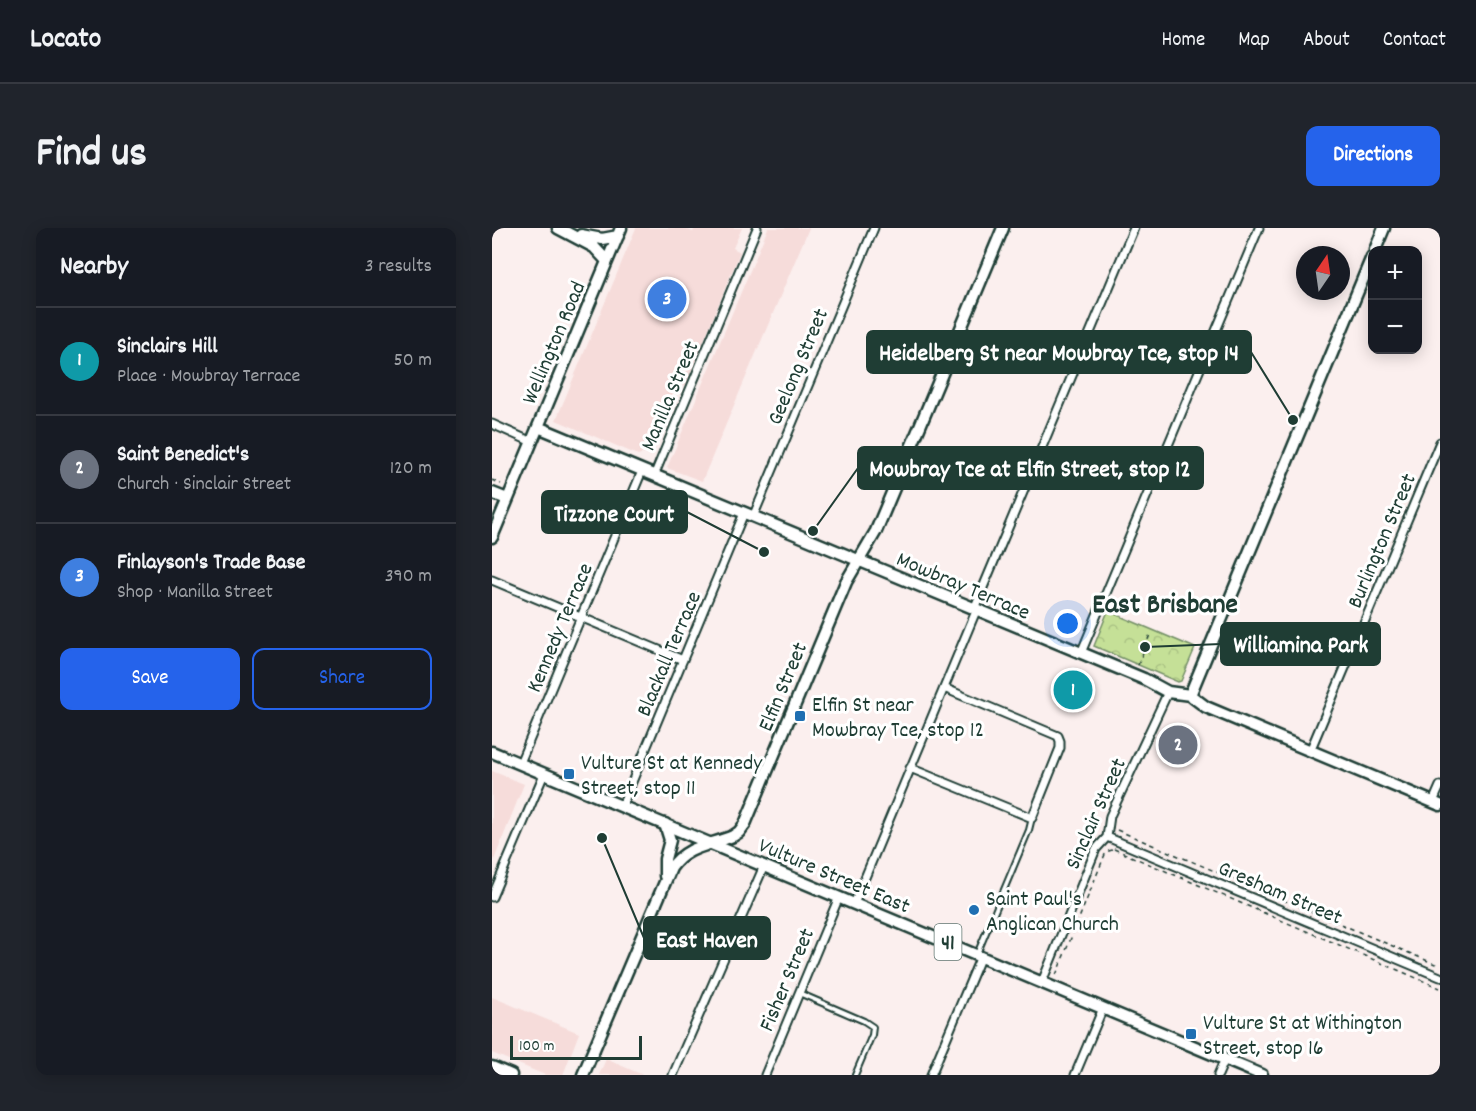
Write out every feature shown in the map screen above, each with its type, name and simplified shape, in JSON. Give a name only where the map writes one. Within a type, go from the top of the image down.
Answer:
[{"type":"main road","points":[[558,228],[598,238],[619,232]]},
{"type":"main road","name":"Elfin Street","points":[[666,879],[671,868],[694,848],[733,836],[743,827],[840,597],[876,531],[1004,228]]},
{"type":"main road","points":[[1377,246],[1384,228]]},
{"type":"main road","points":[[569,232],[594,247],[607,261]]},
{"type":"main road","name":"Wellington Road","points":[[492,537],[619,232]]},
{"type":"main road","points":[[1190,695],[1368,267]]},
{"type":"main road","name":"Mowbray Terrace","points":[[538,427],[1144,679],[1168,692],[1190,695],[1206,708],[1437,804]]},
{"type":"main road","points":[[492,493],[507,499]]},
{"type":"main road","name":"Vulture Street East","points":[[492,752],[1262,1075]]},
{"type":"main road","points":[[583,1075],[666,879],[665,859],[670,840],[665,824]]},
{"type":"main road","points":[[492,1067],[511,1075]]},
{"type":"street","name":"Manilla Street","points":[[654,476],[757,228]]},
{"type":"street","name":"Geelong Street","points":[[748,515],[874,228]]},
{"type":"street","points":[[854,903],[1134,228]]},
{"type":"street","points":[[1081,653],[1259,228]]},
{"type":"street","points":[[492,424],[532,442]]},
{"type":"street","name":"Burlington Street","points":[[1310,751],[1440,442]]},
{"type":"street","name":"Kennedy Terrace","points":[[520,763],[642,471]]},
{"type":"street","name":"Blackall Terrace","points":[[622,806],[683,660],[748,515]]},
{"type":"street","points":[[492,580],[683,660]]},
{"type":"street","points":[[910,768],[1032,818],[1060,748],[1058,736],[944,688]]},
{"type":"street","name":"Sinclair Street","points":[[1042,981],[1096,849],[1107,837],[1110,816],[1168,692]]},
{"type":"street","points":[[492,897],[544,774]]},
{"type":"street","points":[[1437,804],[1440,786]]},
{"type":"street","name":"Gresham Street","points":[[1107,837],[1440,977]]},
{"type":"street","points":[[673,1075],[764,866]]},
{"type":"street","name":"Fisher Street","points":[[765,1075],[839,897]]},
{"type":"street","points":[[931,1075],[979,955]]},
{"type":"street","points":[[1075,1075],[1103,1008]]},
{"type":"street","points":[[1218,1075],[1225,1059]]},
{"type":"lane","points":[[979,955],[1032,818]]},
{"type":"lane","points":[[799,993],[873,1027],[872,1035],[855,1075]]},
{"type":"path","points":[[492,480],[501,484]]},
{"type":"path","points":[[1138,666],[1151,633]]},
{"type":"path","points":[[1116,830],[1440,966]]},
{"type":"path","points":[[1056,975],[1107,852],[1114,849],[1440,988]]},
{"type":"shaded area","points":[[636,228],[683,228],[693,232],[695,228],[742,228],[733,248],[740,252],[685,386],[677,383],[649,451],[638,455],[556,420]]},
{"type":"shaded area","points":[[768,228],[809,228],[702,481],[667,468]]},
{"type":"shaded area","points":[[492,771],[524,784],[494,860],[492,860]]},
{"type":"shaded area","points":[[492,997],[579,1033],[563,1075],[545,1075],[492,1053]]},
{"type":"shaded area","points":[[606,1059],[643,1075],[599,1075]]},
{"type":"green space","points":[[1108,611],[1195,648],[1181,681],[1178,682],[1094,646]]},
{"type":"place","name":"Finlayson's Trade Base","points":[[667,299]]},
{"type":"place","name":"Heidelberg St near Mowbray Tce, stop 14","points":[[1293,420]]},
{"type":"place","name":"Mowbray Tce at Elfin Street, stop 12","points":[[813,531]]},
{"type":"place","name":"Tizzone Court","points":[[764,552]]},
{"type":"place","name":"Williamina Park","points":[[1145,647]]},
{"type":"place","name":"Sinclairs Hill","points":[[1073,690]]},
{"type":"place","name":"Elfin St near Mowbray Tce, stop 12","points":[[800,716]]},
{"type":"place","name":"Saint Benedict's","points":[[1178,745]]},
{"type":"place","name":"Vulture St at Kennedy Street, stop 11","points":[[569,774]]},
{"type":"place","name":"East Haven","points":[[602,838]]},
{"type":"place","name":"Saint Paul's Anglican Church","points":[[974,910]]},
{"type":"place","name":"Vulture St at Withington Street, stop 16","points":[[1191,1034]]},
{"type":"district","name":"East Brisbane","points":[[1165,602]]}]
